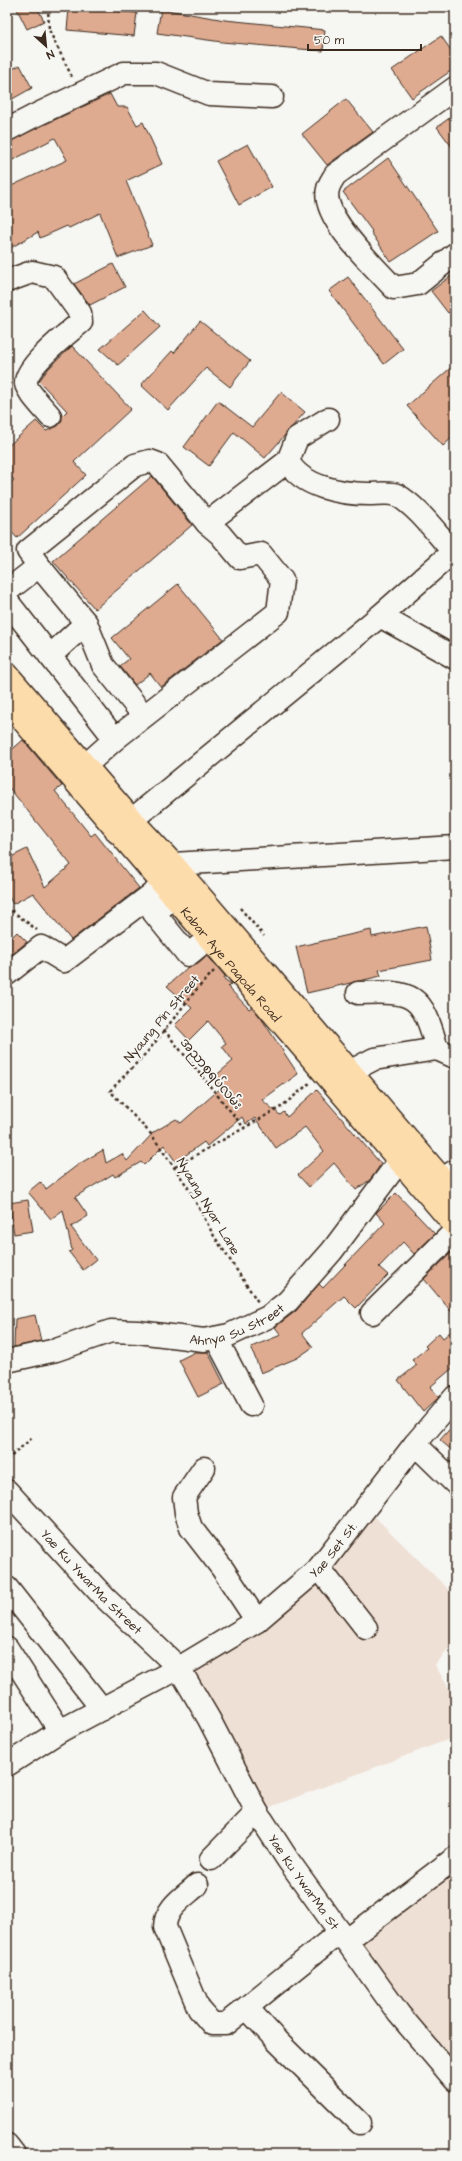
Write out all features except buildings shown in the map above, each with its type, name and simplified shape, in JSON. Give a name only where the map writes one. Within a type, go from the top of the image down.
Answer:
[{"type":"main road","name":"Kabar Aye Pagoda Road","points":[[7,674],[86,765],[125,826],[173,864],[176,888],[209,938],[455,1226]]},
{"type":"main road","name":"Kabar Aye Pagoda Road","points":[[7,702],[125,826],[176,888],[351,1071],[451,1181]]},
{"type":"street","points":[[7,130],[124,73],[156,73],[209,94],[272,97]]},
{"type":"street","points":[[455,88],[335,175],[328,189],[330,206],[341,229],[394,288],[403,288],[418,284],[455,254]]},
{"type":"street","points":[[7,281],[32,272],[54,276],[80,313],[81,322],[48,350],[26,378],[26,386],[50,416]]},
{"type":"street","points":[[207,523],[288,461],[297,438],[328,419]]},
{"type":"street","points":[[86,765],[115,739],[278,612],[282,580],[261,554],[240,558],[220,534],[207,523],[158,464],[150,461],[135,465],[28,550],[39,566],[86,623],[102,665],[144,716]]},
{"type":"street","points":[[125,826],[380,616],[454,550],[414,508],[395,494],[348,494],[319,485],[293,472],[288,461]]},
{"type":"street","points":[[7,591],[39,566]]},
{"type":"street","points":[[7,601],[115,739]]},
{"type":"street","points":[[380,616],[455,658]]},
{"type":"street","points":[[50,656],[86,623]]},
{"type":"street","points":[[173,864],[455,847]]},
{"type":"street","points":[[7,974],[40,947],[64,961],[176,888]]},
{"type":"street","points":[[351,1071],[374,1059],[446,1053],[429,1021],[413,998],[392,992],[358,994]]},
{"type":"street","name":"Ahnya Su Street","points":[[7,1361],[56,1350],[111,1331],[138,1332],[204,1340],[229,1335],[268,1317],[288,1301],[332,1251],[400,1160]]},
{"type":"street","points":[[372,1313],[455,1231]]},
{"type":"street","points":[[216,1338],[251,1405]]},
{"type":"street","name":"Yae Set St.","points":[[7,1765],[60,1731],[179,1668],[257,1621],[319,1568],[415,1444],[455,1397]]},
{"type":"street","points":[[415,1444],[455,1483]]},
{"type":"street","points":[[204,1468],[184,1497],[186,1513],[191,1528],[222,1568],[257,1621]]},
{"type":"street","name":"Yae Ku YwarMa Street","points":[[7,1491],[104,1597],[179,1668]]},
{"type":"street","points":[[319,1568],[366,1628]]},
{"type":"street","points":[[7,1588],[102,1708]]},
{"type":"street","points":[[7,1648],[60,1731]]},
{"type":"street","name":"Yae Ku YwarMa St","points":[[179,1668],[209,1719],[257,1812],[288,1860],[399,2014],[455,2080]]},
{"type":"street","points":[[211,1859],[257,1812]]},
{"type":"street","points":[[197,1885],[168,1912],[165,1918],[165,1927],[199,2009],[212,2024],[226,2024],[343,1936],[455,1858]]},
{"type":"street","points":[[247,2008],[277,2041],[360,2123]]},
{"type":"street","points":[[7,2145],[14,2154]]},
{"type":"path","points":[[48,7],[49,30],[80,94]]},
{"type":"path","points":[[240,908],[264,936]]},
{"type":"path","name":"Nyaung Pin Street","points":[[110,1091],[149,1050],[196,990],[226,958]]},
{"type":"path","name":"အညာစုရပ်လမ်း","points":[[164,1030],[245,1129]]},
{"type":"path","points":[[175,1168],[281,1107],[323,1072]]},
{"type":"path","name":"Nyaung Nyar Lane","points":[[110,1091],[151,1134],[175,1168],[187,1186],[214,1236],[268,1317]]},
{"type":"path","points":[[7,1460],[33,1437]]},
{"type":"shaded area","points":[[370,1512],[447,1588],[455,1599],[455,1642],[435,1665],[455,1699],[455,1737],[257,1812],[179,1668],[319,1568]]},
{"type":"shaded area","points":[[455,1871],[455,2080],[346,1941]]}]
